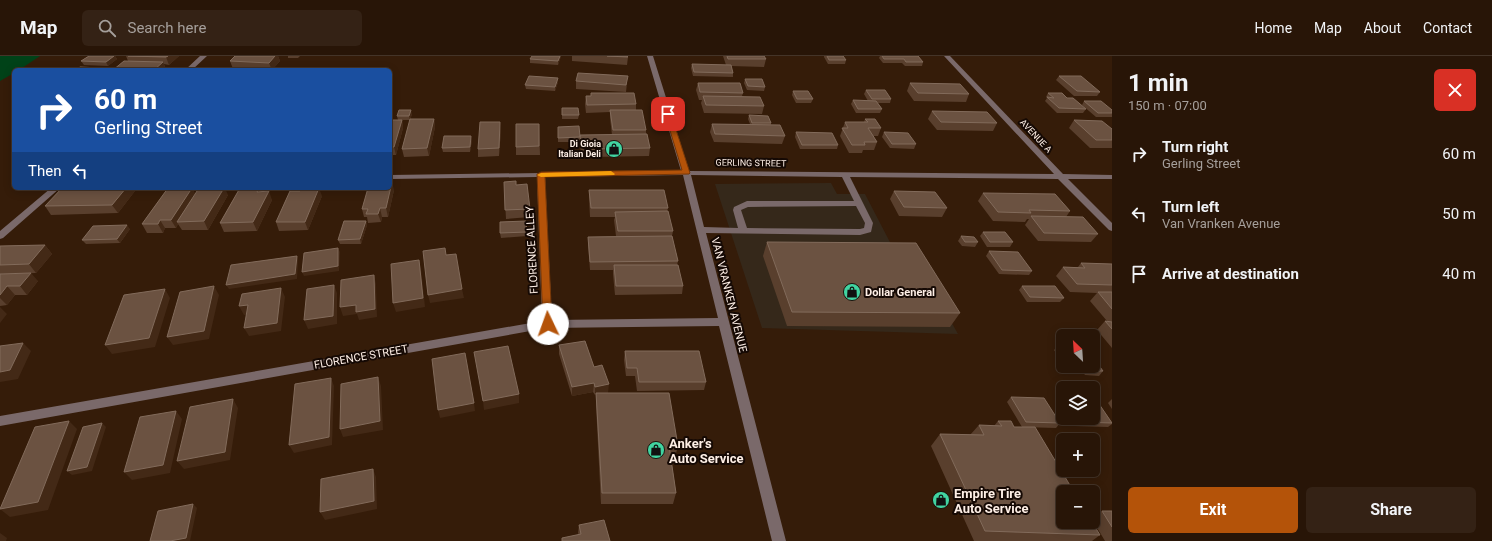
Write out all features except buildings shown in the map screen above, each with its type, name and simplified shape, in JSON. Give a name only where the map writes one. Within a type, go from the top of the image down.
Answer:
[{"type":"street","points":[[190,68],[204,56]]},
{"type":"street","name":"VAN VRANKEN AVENUE","points":[[650,56],[686,173],[780,541]]},
{"type":"street","name":"AVENUE A","points":[[947,56],[1061,177],[1112,228]]},
{"type":"street","name":"GERLING STREET","points":[[392,177],[686,173],[1112,177]]},
{"type":"street","name":"FLORENCE ALLEY","points":[[541,174],[548,324]]},
{"type":"street","points":[[700,230],[860,232],[868,230],[869,223],[845,174]]},
{"type":"street","points":[[0,236],[54,190]]},
{"type":"street","points":[[743,230],[737,210],[738,206],[746,204],[859,204]]},
{"type":"street","name":"FLORENCE STREET","points":[[0,421],[548,324],[724,322]]},
{"type":"shaded area","points":[[831,183],[837,194],[865,194],[893,248],[913,253],[958,334],[762,328],[715,184]]},
{"type":"green space","points":[[0,56],[40,56],[22,68],[12,68],[12,74],[0,81]]},
{"type":"slow traffic","points":[[541,175],[611,174]]},
{"type":"place","name":"Di Gioia Italian Deli","points":[[614,149]]},
{"type":"place","name":"Dollar General","points":[[852,292]]},
{"type":"place","name":"Anker's Auto Service","points":[[656,450]]},
{"type":"place","name":"Empire Tire Auto Service","points":[[941,500]]},
{"type":"route","points":[[548,324],[541,174],[686,173],[668,114]]}]
